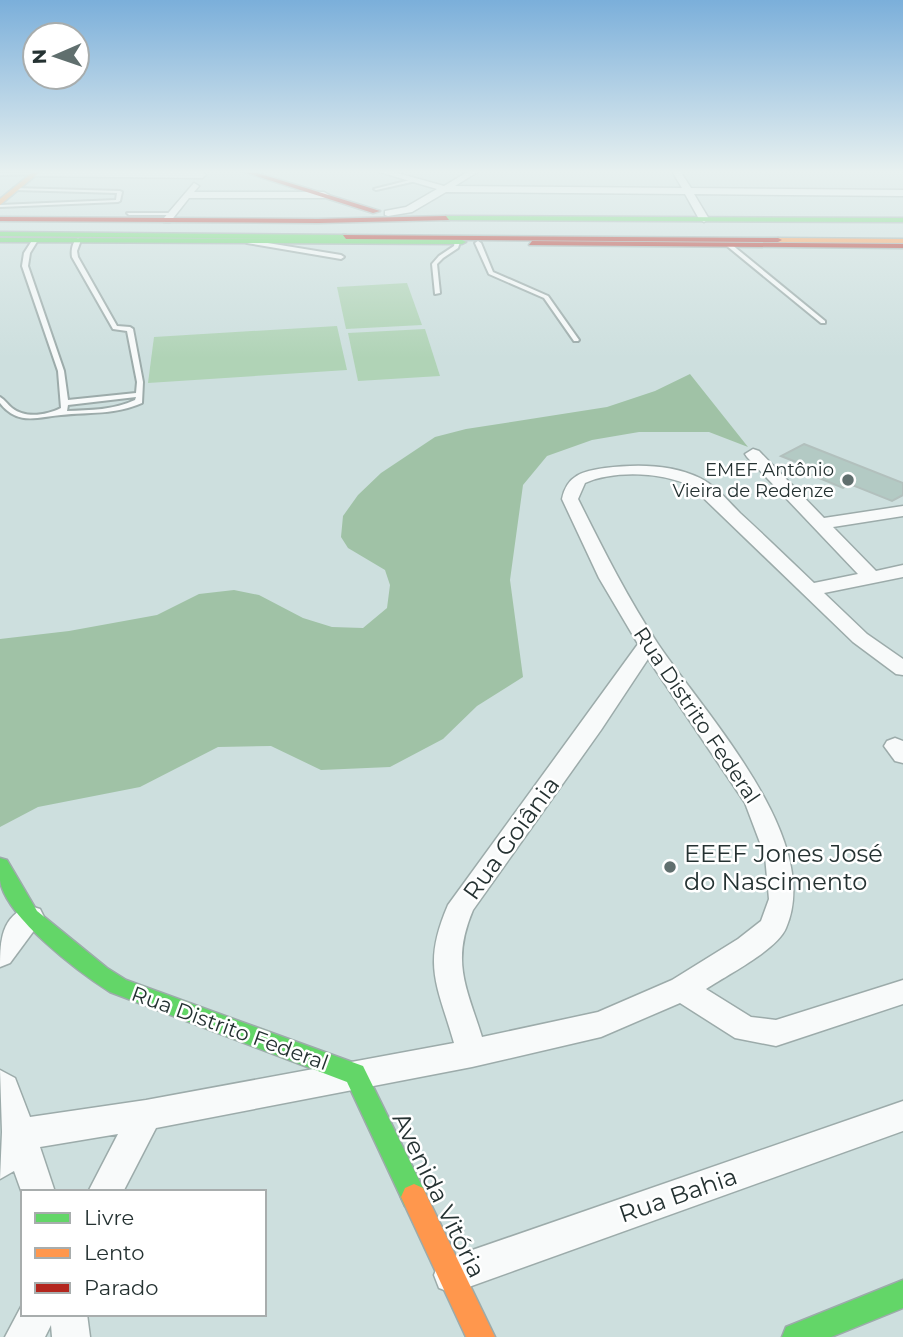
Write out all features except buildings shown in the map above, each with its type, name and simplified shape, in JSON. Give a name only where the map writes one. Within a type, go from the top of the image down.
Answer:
[{"type":"street","points":[[0,234],[903,241]]},
{"type":"street","points":[[408,237],[478,243]]},
{"type":"street","points":[[0,240],[903,246]]},
{"type":"street","points":[[753,454],[872,578]]},
{"type":"street","name":"Rua Distrito Federal","points":[[30,917],[99,974],[118,986],[355,1074],[472,1053],[601,1024],[682,989],[774,927],[782,899],[778,856],[756,801],[648,644],[608,578],[570,499],[572,486],[582,477],[660,472],[692,480],[704,487],[860,638],[903,669]]},
{"type":"street","points":[[822,524],[903,511]]},
{"type":"street","points":[[809,590],[903,570]]},
{"type":"street","name":"Rua Goiânia","points":[[472,1053],[446,967],[449,934],[461,905],[578,746],[648,644]]},
{"type":"street","points":[[0,865],[30,917],[0,955]]},
{"type":"street","points":[[682,989],[746,1029],[776,1033],[903,992]]},
{"type":"street","points":[[0,1163],[20,1134],[146,1115],[355,1074]]},
{"type":"street","name":"Avenida Vitória","points":[[355,1074],[481,1337]]},
{"type":"street","points":[[0,1084],[4,1088],[37,1190]]},
{"type":"street","points":[[106,1190],[146,1115]]},
{"type":"street","name":"Rua Bahia","points":[[452,1275],[903,1116]]},
{"type":"street","points":[[796,1337],[903,1294]]},
{"type":"street","points":[[24,1337],[36,1316]]},
{"type":"street","points":[[68,1316],[71,1337]]},
{"type":"lane","points":[[35,240],[27,253],[25,266],[61,371],[65,409],[59,413]]},
{"type":"lane","points":[[0,399],[12,412],[34,417],[111,411],[139,401],[130,329],[115,328],[75,257],[78,240]]},
{"type":"lane","points":[[249,242],[341,257]]},
{"type":"lane","points":[[437,293],[433,265],[439,255],[456,247],[457,242]]},
{"type":"lane","points":[[478,243],[491,273],[546,298],[576,340]]},
{"type":"lane","points":[[729,245],[823,322]]},
{"type":"lane","points":[[64,403],[139,395]]},
{"type":"green space","points":[[407,283],[422,325],[346,329],[337,287]]},
{"type":"green space","points":[[337,326],[347,370],[148,383],[154,337]]},
{"type":"green space","points":[[425,329],[440,376],[358,381],[348,333]]},
{"type":"green space","points":[[690,374],[748,447],[709,432],[639,432],[592,440],[547,456],[523,485],[510,580],[523,677],[477,706],[443,739],[390,767],[321,770],[271,746],[218,747],[140,787],[38,807],[0,827],[0,639],[69,631],[157,615],[199,594],[234,590],[259,595],[303,618],[332,627],[363,628],[387,608],[390,585],[385,570],[348,548],[341,537],[343,516],[358,495],[381,473],[435,437],[466,429],[607,407],[655,391]]},
{"type":"traffic: fast","points":[[0,234],[346,237]]},
{"type":"traffic: fast","points":[[0,240],[462,242]]},
{"type":"traffic: fast","points":[[0,865],[30,917],[99,974],[118,986],[355,1074],[414,1197]]},
{"type":"traffic: fast","points":[[796,1337],[903,1294]]},
{"type":"traffic: slow","points":[[778,240],[903,241]]},
{"type":"traffic: slow","points":[[414,1197],[481,1337]]},
{"type":"traffic: jam","points":[[346,237],[778,240]]},
{"type":"traffic: jam","points":[[532,243],[903,246]]},
{"type":"place","name":"EMEF Antônio Vieira de Redenze","points":[[848,480]]},
{"type":"place","name":"EEEF Jones José do Nascimento","points":[[670,867]]}]
